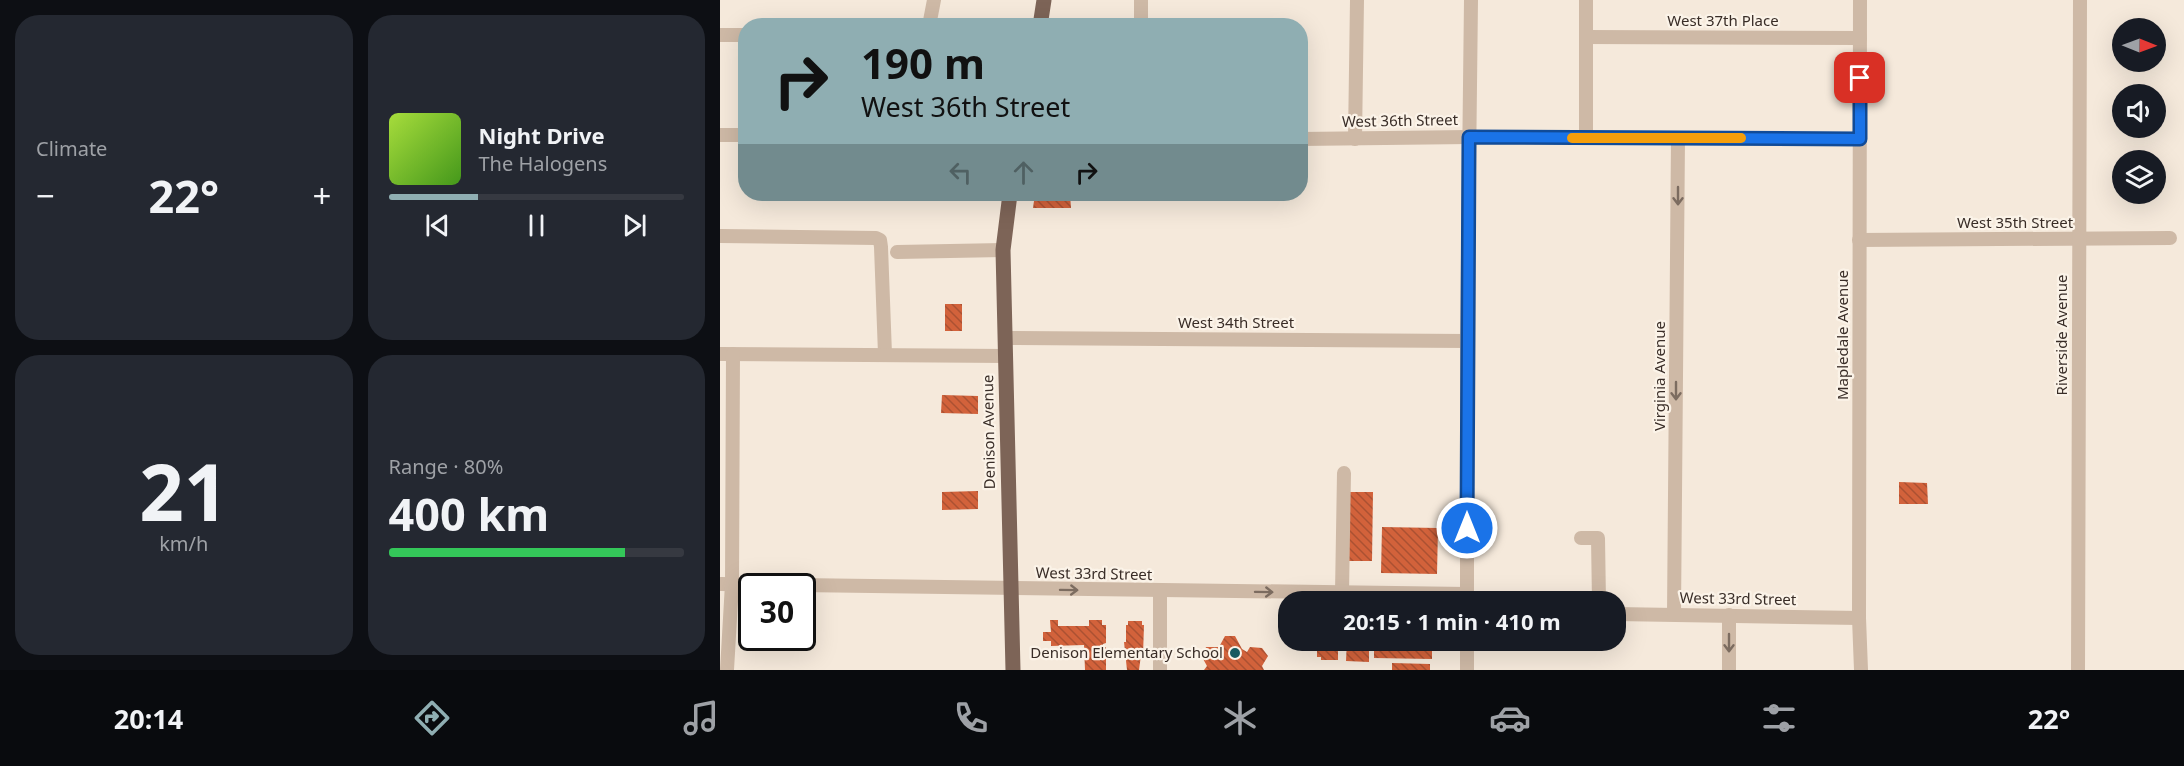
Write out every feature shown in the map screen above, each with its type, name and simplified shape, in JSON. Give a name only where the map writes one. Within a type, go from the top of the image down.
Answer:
[{"type":"main road","points":[[1041,18],[1044,0]]},
{"type":"main road","name":"Denison Avenue","points":[[1009,201],[1004,250],[1013,670]]},
{"type":"street","points":[[931,18],[934,0]]},
{"type":"street","points":[[1141,0],[1141,18]]},
{"type":"street","points":[[1355,139],[1357,0]]},
{"type":"street","points":[[1467,591],[1471,0]]},
{"type":"street","points":[[1586,0],[1586,138]]},
{"type":"street","name":"Mapledale Avenue","points":[[1860,0],[1859,618],[1861,670]]},
{"type":"street","name":"Riverside Avenue","points":[[2078,670],[2080,0]]},
{"type":"street","points":[[720,35],[738,35]]},
{"type":"street","name":"West 37th Place","points":[[1586,37],[1860,38]]},
{"type":"street","points":[[720,135],[738,135]]},
{"type":"street","name":"West 36th Street","points":[[1308,139],[1469,137],[1860,139]]},
{"type":"street","name":"Virginia Avenue","points":[[1674,614],[1678,138]]},
{"type":"street","points":[[720,236],[876,238],[881,247],[885,354]]},
{"type":"street","name":"West 35th Street","points":[[1859,240],[2170,238]]},
{"type":"street","points":[[897,252],[1004,250]]},
{"type":"street","name":"West 34th Street","points":[[1005,338],[1467,341]]},
{"type":"street","points":[[727,670],[727,354],[1006,356]]},
{"type":"street","points":[[1342,591],[1344,473]]},
{"type":"street","points":[[1581,538],[1598,538],[1599,591]]},
{"type":"street","name":"West 33rd Street","points":[[726,584],[1278,592]]},
{"type":"street","points":[[1160,591],[1160,670]]},
{"type":"street","name":"West 33rd Street","points":[[1626,614],[1859,618]]},
{"type":"street","points":[[1729,615],[1729,670]]},
{"type":"street","points":[[1467,651],[1467,670]]},
{"type":"building","points":[[1034,201],[1070,201],[1071,208],[1033,208]]},
{"type":"building","points":[[945,304],[962,304],[962,331],[945,331]]},
{"type":"building","points":[[942,395],[978,396],[978,414],[941,413]]},
{"type":"building","points":[[1899,482],[1927,483],[1928,504],[1899,504]]},
{"type":"building","points":[[978,491],[978,509],[942,510],[942,492]]},
{"type":"building","points":[[1346,492],[1373,492],[1372,561],[1345,561]]},
{"type":"building","points":[[1382,527],[1438,528],[1437,574],[1381,573]]},
{"type":"building","points":[[1050,620],[1058,620],[1058,626],[1089,626],[1089,620],[1102,620],[1102,625],[1106,625],[1106,643],[1103,647],[1106,647],[1106,670],[1085,670],[1084,645],[1051,646],[1051,641],[1043,641],[1043,632],[1051,632]]},
{"type":"building","points":[[1128,621],[1142,621],[1144,625],[1143,655],[1141,655],[1139,670],[1127,670],[1124,642],[1126,642]]},
{"type":"building","name":"Denison Elementary School","points":[[1225,636],[1235,636],[1242,649],[1247,652],[1250,647],[1262,648],[1268,656],[1262,666],[1264,670],[1204,670],[1207,666],[1202,657],[1206,647],[1219,647]]},
{"type":"building","points":[[1317,651],[1338,651],[1338,660],[1321,660],[1321,657],[1317,657]]},
{"type":"building","points":[[1346,651],[1369,651],[1369,662],[1346,661]]},
{"type":"building","points":[[1374,651],[1432,651],[1432,659],[1374,658]]},
{"type":"building","points":[[1392,663],[1430,664],[1430,670],[1392,670]]},
{"type":"slow traffic","points":[[1572,138],[1741,138]]},
{"type":"place","name":"Denison Elementary School","points":[[1235,653]]},
{"type":"route","points":[[1467,528],[1469,137],[1860,139],[1860,78]]}]
